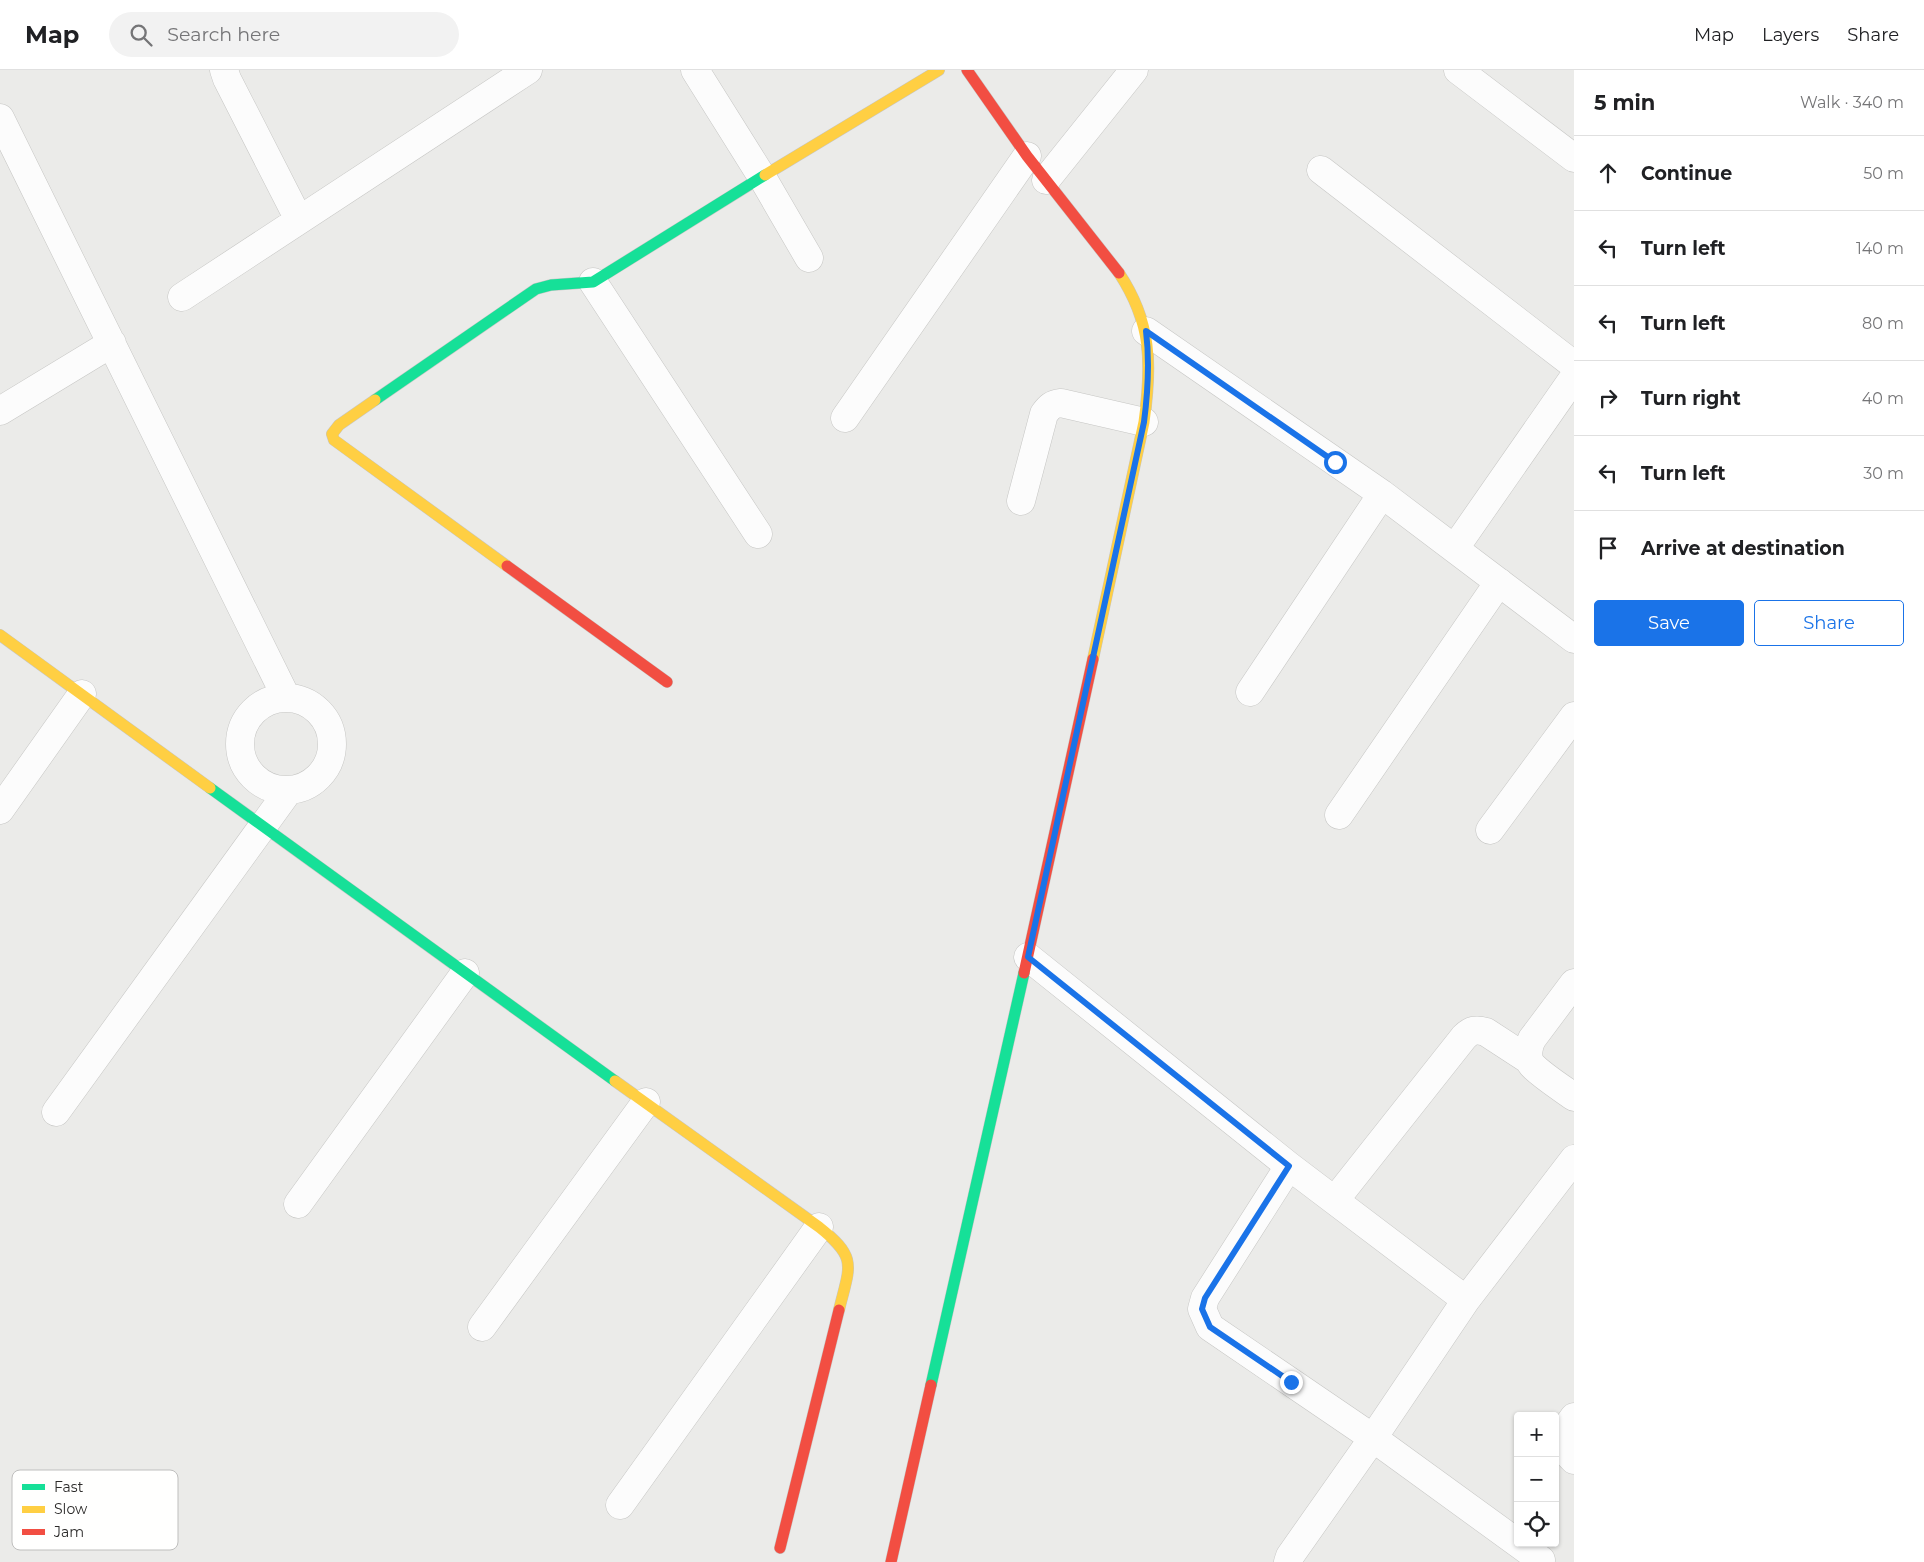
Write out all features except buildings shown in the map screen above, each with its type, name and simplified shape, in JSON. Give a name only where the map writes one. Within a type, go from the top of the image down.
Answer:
[{"type":"street","points":[[224,70],[299,220]]},
{"type":"street","points":[[182,297],[528,70]]},
{"type":"street","points":[[696,70],[809,258]]},
{"type":"street","points":[[667,682],[334,440],[332,434],[339,425],[536,289],[551,285],[593,282],[939,70]]},
{"type":"street","points":[[891,1562],[1028,957],[1144,422],[1149,385],[1146,331],[1130,289],[1115,266],[1026,156],[966,70]]},
{"type":"street","points":[[1046,180],[1134,70]]},
{"type":"street","points":[[1458,70],[1574,158]]},
{"type":"street","points":[[0,118],[286,697]]},
{"type":"street","points":[[845,418],[1026,156]]},
{"type":"street","points":[[1320,170],[1574,365]]},
{"type":"street","points":[[593,282],[758,534]]},
{"type":"street","points":[[1146,331],[1382,494],[1574,638]]},
{"type":"street","points":[[0,411],[112,343]]},
{"type":"street","points":[[1455,548],[1574,377]]},
{"type":"street","points":[[1021,501],[1044,414],[1048,407],[1061,403],[1144,422]]},
{"type":"street","points":[[1250,692],[1382,494]]},
{"type":"street","points":[[1339,815],[1499,582]]},
{"type":"street","points":[[0,635],[646,1102],[844,1248],[849,1271],[780,1548]]},
{"type":"street","points":[[0,810],[82,694]]},
{"type":"street","points":[[286,697],[302,700],[316,708],[326,719],[332,734],[332,750],[327,766],[317,778],[304,787],[289,790],[274,789],[261,783],[250,773],[243,760],[240,746],[242,731],[248,717],[258,706],[271,700],[286,697]]},
{"type":"street","points":[[1490,830],[1574,716]]},
{"type":"street","points":[[56,1112],[289,790]]},
{"type":"street","points":[[1028,957],[1289,1166],[1466,1300]]},
{"type":"street","points":[[298,1204],[465,973]]},
{"type":"street","points":[[1529,1060],[1529,1045],[1532,1039],[1574,983]]},
{"type":"street","points":[[1335,1200],[1471,1030],[1478,1029],[1486,1032],[1529,1060],[1533,1066],[1574,1097]]},
{"type":"street","points":[[482,1327],[646,1102]]},
{"type":"street","points":[[1288,1562],[1290,1556],[1373,1438],[1466,1300],[1574,1159]]},
{"type":"street","points":[[1289,1166],[1205,1298],[1202,1309],[1210,1327],[1373,1438],[1541,1560]]},
{"type":"street","points":[[620,1505],[818,1227]]},
{"type":"street","points":[[1574,1416],[1565,1429],[1561,1442],[1565,1452],[1574,1460]]},
{"type":"traffic: fast","points":[[375,400],[536,289],[551,285],[593,282],[765,175]]},
{"type":"traffic: fast","points":[[210,788],[615,1081]]},
{"type":"traffic: fast","points":[[931,1385],[1024,973]]},
{"type":"traffic: slow","points":[[765,175],[939,70]]},
{"type":"traffic: slow","points":[[1093,659],[1147,401],[1148,363],[1144,327],[1130,291],[1119,273]]},
{"type":"traffic: slow","points":[[375,400],[339,425],[332,434],[334,440],[507,566]]},
{"type":"traffic: slow","points":[[0,635],[210,788]]},
{"type":"traffic: slow","points":[[615,1081],[832,1238],[840,1247],[848,1263],[848,1272],[839,1310]]},
{"type":"traffic: jam","points":[[967,70],[1027,156],[1119,273]]},
{"type":"traffic: jam","points":[[507,566],[667,682]]},
{"type":"traffic: jam","points":[[1024,973],[1093,659]]},
{"type":"traffic: jam","points":[[780,1548],[839,1310]]},
{"type":"traffic: jam","points":[[891,1562],[931,1385]]},
{"type":"route","points":[[1291,1382],[1210,1327],[1202,1309],[1205,1298],[1289,1166],[1028,957],[1144,422],[1149,385],[1146,331],[1335,462]]}]
